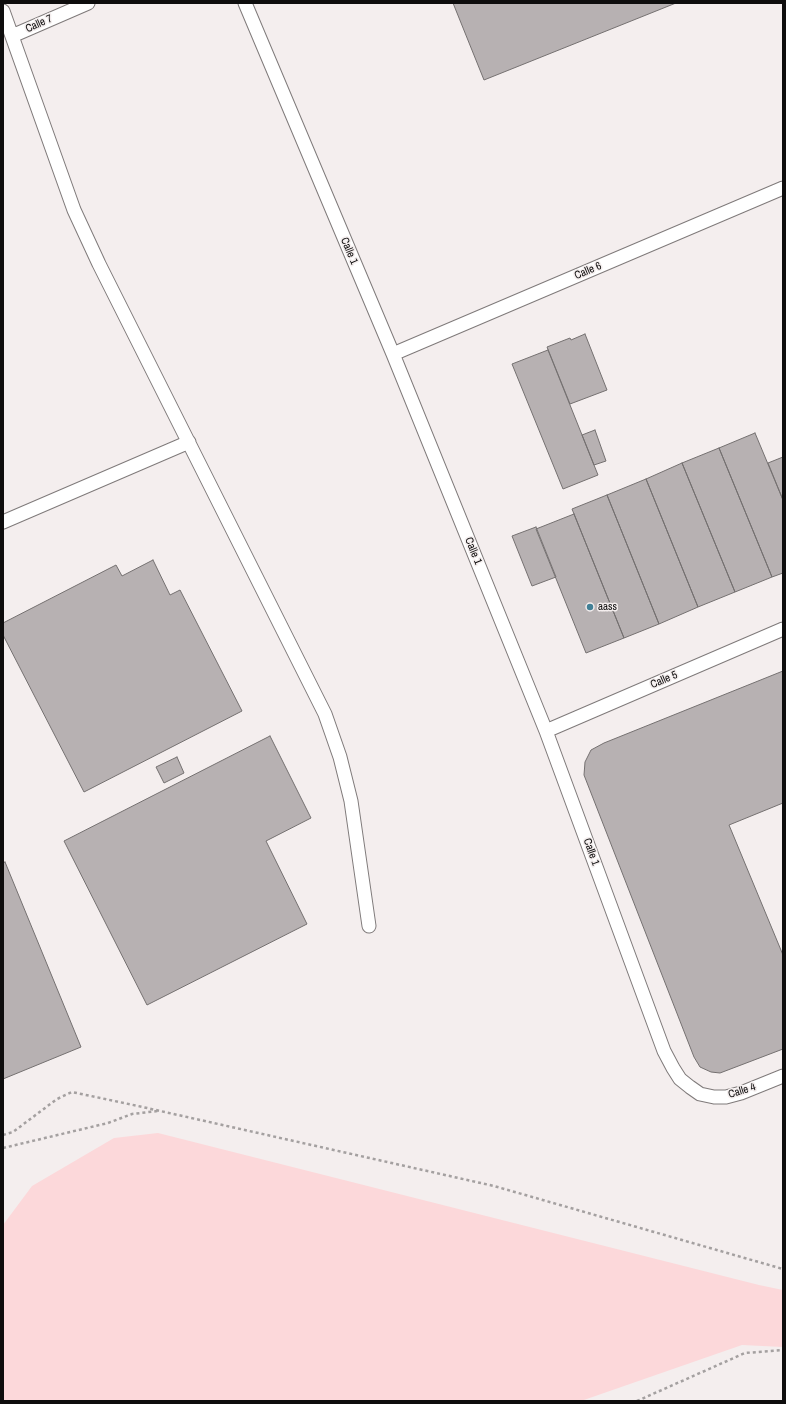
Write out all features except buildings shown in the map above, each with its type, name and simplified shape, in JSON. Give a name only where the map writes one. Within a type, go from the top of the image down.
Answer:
[{"type":"lane","name":"Calle 7","points":[[12,36],[88,3]]},
{"type":"lane","name":"Calle 1","points":[[245,3],[393,354],[546,731],[664,1051],[680,1079],[700,1094]]},
{"type":"lane","points":[[3,11],[74,210],[99,264],[325,714],[340,757],[351,801],[369,926]]},
{"type":"lane","name":"Calle 6","points":[[393,354],[783,188]]},
{"type":"lane","points":[[3,522],[189,442]]},
{"type":"lane","name":"Calle 5","points":[[546,731],[783,629]]},
{"type":"lane","name":"Calle 4","points":[[700,1094],[714,1097],[726,1097],[740,1094],[783,1076]]},
{"type":"path","points":[[3,1135],[13,1132],[57,1099],[72,1092],[494,1186],[783,1269]]},
{"type":"path","points":[[3,1148],[108,1123],[132,1114],[160,1111]]},
{"type":"path","points":[[637,1401],[745,1353],[783,1350]]},
{"type":"shaded area","points":[[158,1133],[783,1290],[783,1347],[742,1345],[581,1401],[3,1401],[3,1225],[32,1186],[114,1138]]},
{"type":"place","name":"aass","points":[[590,607]]}]
